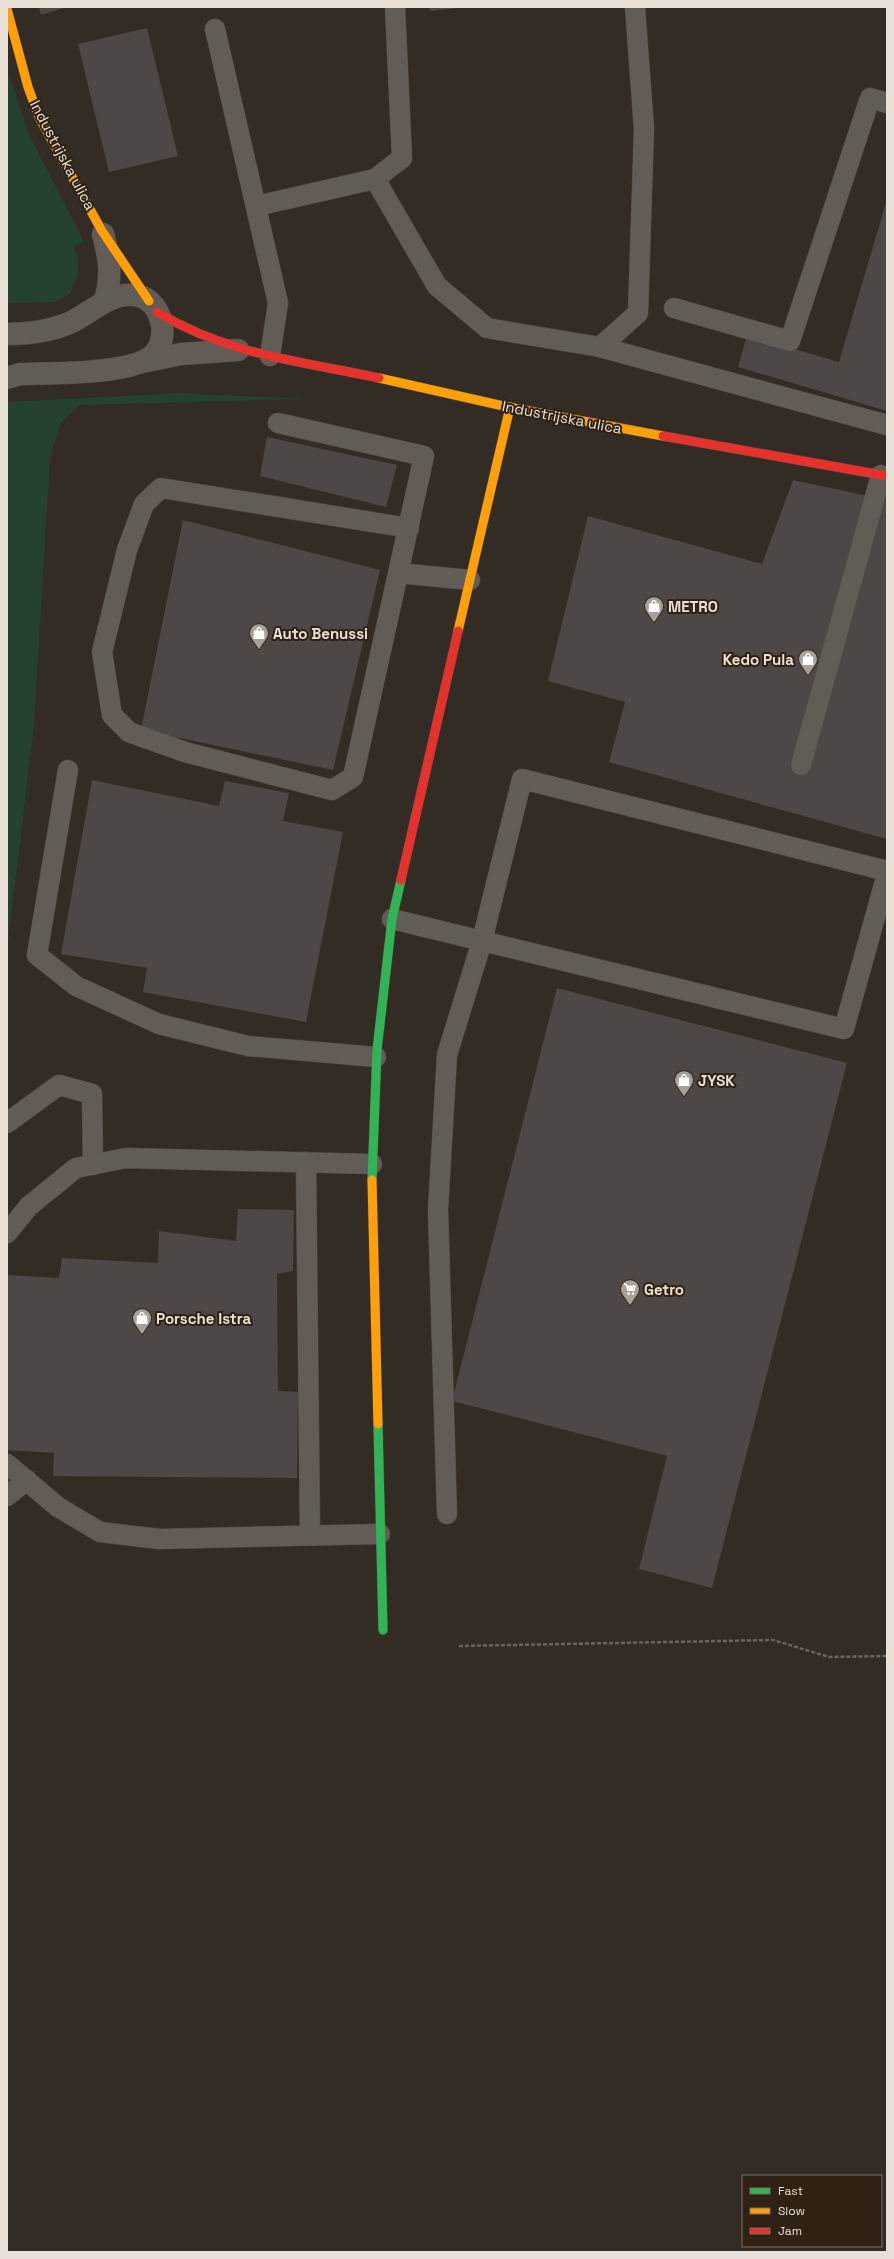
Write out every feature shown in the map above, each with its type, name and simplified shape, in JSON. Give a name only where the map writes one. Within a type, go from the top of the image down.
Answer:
[{"type":"street","name":"Industrijska ulica","points":[[7,9],[28,87],[39,117],[102,231],[153,307],[177,325],[196,335],[238,350],[510,407],[884,475]]},
{"type":"street","name":"Industrijska ulica","points":[[102,231],[110,258],[110,282],[105,301]]},
{"type":"street","points":[[7,334],[48,331],[68,324],[105,301],[124,296],[139,296],[153,307],[163,328],[162,343],[154,355],[141,362]]},
{"type":"street","name":"Industrijska ulica","points":[[7,378],[20,374],[103,370],[181,354],[238,350]]},
{"type":"street","points":[[383,1630],[372,1164],[376,1057],[392,919],[510,407]]},
{"type":"lane","points":[[256,206],[376,179],[402,158],[395,7]]},
{"type":"lane","points":[[600,347],[638,313],[644,129],[635,7]]},
{"type":"lane","points":[[215,29],[278,304],[270,356]]},
{"type":"lane","points":[[674,308],[790,341],[870,98],[887,103]]},
{"type":"lane","points":[[376,179],[437,286],[487,328],[600,347],[887,425]]},
{"type":"lane","points":[[278,423],[424,456],[409,528],[353,777],[332,790],[185,752],[130,732],[112,715],[102,652],[127,550],[144,504],[161,488],[409,528]]},
{"type":"lane","points":[[801,765],[884,475]]},
{"type":"lane","points":[[398,573],[470,580]]},
{"type":"lane","points":[[68,770],[37,954],[76,986],[159,1024],[248,1046],[376,1057]]},
{"type":"lane","points":[[392,919],[482,941],[844,1029],[887,873],[522,779],[482,941],[447,1055],[438,1210],[447,1514]]},
{"type":"lane","points":[[7,1123],[58,1085],[92,1094],[93,1164]]},
{"type":"lane","points":[[7,1233],[29,1206],[76,1168],[93,1164],[126,1158],[372,1164]]},
{"type":"lane","points":[[306,1162],[310,1534]]},
{"type":"lane","points":[[7,1464],[58,1507],[100,1532],[159,1538],[310,1534],[380,1534]]},
{"type":"lane","points":[[7,1496],[27,1480]]},
{"type":"path","points":[[458,1646],[773,1640],[830,1657],[887,1656]]},
{"type":"green space","points":[[7,69],[29,135],[84,241],[74,247],[78,258],[78,274],[70,294],[55,302],[7,303]]},
{"type":"green space","points":[[179,393],[306,399],[79,405],[61,422],[50,458],[34,725],[7,950],[7,402]]},
{"type":"building","points":[[39,7],[67,7],[41,15]]},
{"type":"building","points":[[430,7],[459,7],[459,8],[430,11]]},
{"type":"building","points":[[147,28],[178,156],[109,172],[78,44]]},
{"type":"building","points":[[887,199],[887,411],[738,367],[747,335],[839,362]]},
{"type":"building","points":[[267,437],[397,465],[386,507],[260,476]]},
{"type":"building","points":[[793,480],[887,500],[887,839],[609,762],[625,702],[548,681],[588,516],[762,564]]},
{"type":"building","name":"Auto Benussi","points":[[183,520],[380,570],[333,770],[141,730]]},
{"type":"building","points":[[92,780],[219,806],[225,781],[289,793],[283,821],[343,832],[306,1022],[143,992],[147,968],[61,954]]},
{"type":"building","name":"Getro","points":[[557,988],[847,1063],[712,1588],[639,1569],[667,1456],[452,1401]]},
{"type":"building","name":"Porsche Istra","points":[[238,1209],[294,1210],[293,1271],[277,1274],[278,1391],[298,1392],[297,1478],[53,1476],[54,1453],[7,1450],[7,1275],[59,1278],[62,1258],[158,1263],[159,1231],[236,1241]]},
{"type":"traffic: fast","points":[[372,1180],[377,1050],[392,919],[401,880]]},
{"type":"traffic: fast","points":[[378,1424],[383,1630]]},
{"type":"traffic: slow","points":[[7,9],[28,87],[39,117],[102,231],[149,301]]},
{"type":"traffic: slow","points":[[379,378],[508,407],[663,436]]},
{"type":"traffic: slow","points":[[458,631],[510,407]]},
{"type":"traffic: slow","points":[[372,1180],[378,1424]]},
{"type":"traffic: jam","points":[[157,312],[211,338],[238,347],[265,355],[379,378]]},
{"type":"traffic: jam","points":[[663,436],[887,476]]},
{"type":"traffic: jam","points":[[401,880],[458,631]]},
{"type":"place","name":"METRO","points":[[654,623]]},
{"type":"place","name":"Auto Benussi","points":[[259,650]]},
{"type":"place","name":"Kedo Pula","points":[[808,676]]},
{"type":"place","name":"JYSK","points":[[684,1097]]},
{"type":"place","name":"Getro","points":[[630,1306]]},
{"type":"place","name":"Porsche Istra","points":[[142,1335]]}]
